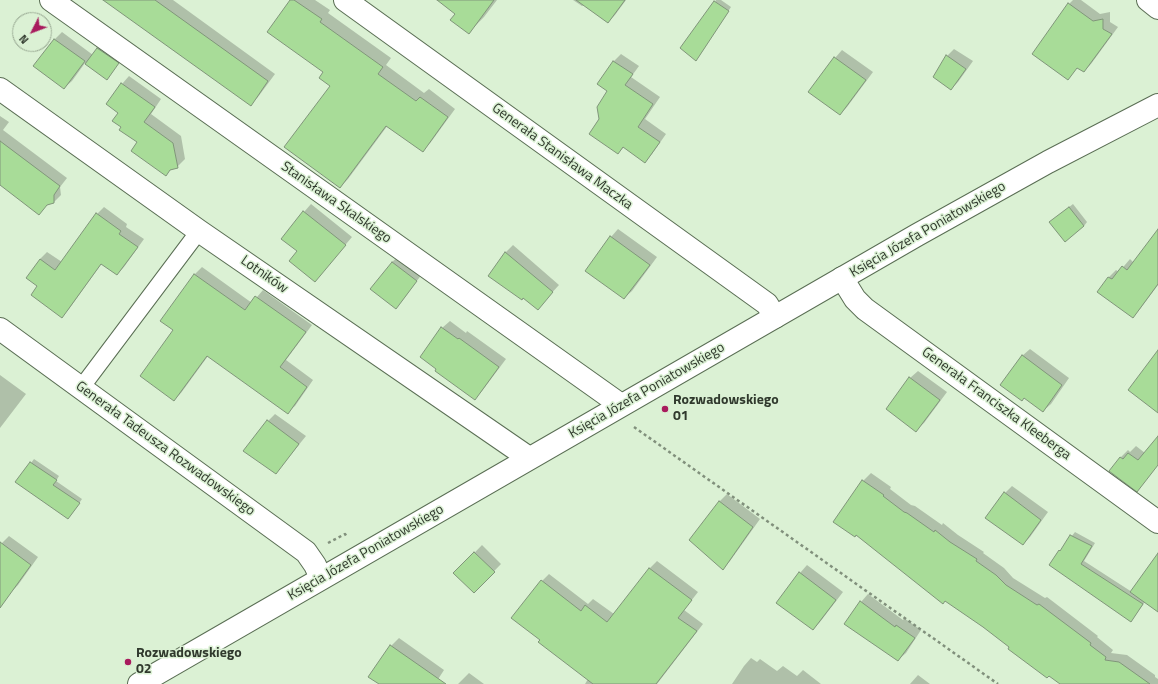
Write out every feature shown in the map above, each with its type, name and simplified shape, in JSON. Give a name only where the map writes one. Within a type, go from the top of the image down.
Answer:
[{"type":"street","name":"Stanisława Skalskiego","points":[[51,0],[617,408]]},
{"type":"street","name":"Generała Stanisława Maczka","points":[[345,0],[767,304],[775,317]]},
{"type":"street","points":[[1148,0],[1158,8]]},
{"type":"street","name":"Lotników","points":[[0,89],[199,231],[529,458]]},
{"type":"street","name":"Księcia Józefa Poniatowskiego","points":[[139,684],[842,278],[1048,162],[1158,105]]},
{"type":"street","name":"Generała Franciszka Kleeberga","points":[[842,278],[855,299],[865,309],[1158,522]]},
{"type":"street","name":"Generała Tadeusza Rozwadowskiego","points":[[0,329],[306,552],[315,565],[321,578]]},
{"type":"lane","points":[[81,388],[199,231]]},
{"type":"path","points":[[617,408],[631,425],[998,684]]},
{"type":"building","points":[[103,0],[155,0],[268,81],[251,106]]},
{"type":"building","points":[[290,0],[294,0],[322,19],[320,22],[383,67],[378,74],[416,101],[420,97],[448,117],[423,152],[386,126],[340,188],[284,147],[330,86],[319,78],[323,72],[267,32]]},
{"type":"building","points":[[437,0],[494,0],[469,34],[450,20],[455,14]]},
{"type":"building","points":[[576,0],[625,0],[608,23]]},
{"type":"building","points":[[714,1],[729,11],[696,61],[680,48]]},
{"type":"building","points":[[1068,3],[1093,21],[1103,19],[1103,29],[1112,34],[1084,72],[1077,68],[1068,80],[1032,54]]},
{"type":"building","points":[[54,39],[85,61],[64,89],[33,66],[44,52],[52,52],[52,42]]},
{"type":"building","points":[[97,48],[119,63],[107,80],[85,64]]},
{"type":"building","points":[[946,55],[966,69],[951,90],[933,77]]},
{"type":"building","points":[[834,57],[866,80],[840,115],[808,92]]},
{"type":"building","points":[[613,61],[633,74],[625,85],[653,104],[638,127],[660,142],[645,163],[623,147],[618,154],[589,134],[599,119],[597,107],[607,91],[597,84]]},
{"type":"building","points":[[121,83],[155,107],[144,122],[173,143],[178,168],[170,170],[166,176],[131,151],[137,142],[119,130],[121,127],[112,121],[118,113],[106,104]]},
{"type":"building","points":[[0,141],[60,186],[54,195],[54,203],[47,205],[39,215],[0,185]]},
{"type":"building","points":[[1069,207],[1084,226],[1065,242],[1049,222]]},
{"type":"building","points":[[303,211],[346,245],[315,282],[289,261],[297,251],[281,239]]},
{"type":"building","points":[[96,213],[121,231],[119,234],[138,247],[117,275],[101,264],[62,318],[31,295],[37,286],[26,278],[40,259],[55,270]]},
{"type":"building","points":[[1158,229],[1158,284],[1133,318],[1097,292],[1108,277],[1112,279],[1122,266],[1127,270]]},
{"type":"building","points":[[610,236],[650,265],[624,299],[585,271]]},
{"type":"building","points":[[505,252],[553,292],[538,310],[523,298],[522,300],[488,276]]},
{"type":"building","points":[[392,262],[417,281],[396,309],[370,289]]},
{"type":"building","points":[[194,274],[245,310],[255,296],[306,332],[280,367],[307,387],[288,414],[207,356],[174,401],[140,376],[173,330],[160,321]]},
{"type":"building","points":[[441,327],[499,367],[475,400],[435,371],[436,369],[420,357]]},
{"type":"building","points":[[1158,350],[1158,413],[1128,390]]},
{"type":"building","points":[[1022,355],[1062,385],[1043,412],[1024,398],[1022,401],[1000,385]]},
{"type":"building","points":[[909,377],[940,400],[916,432],[886,409]]},
{"type":"building","points":[[267,420],[299,444],[276,474],[243,451]]},
{"type":"building","points":[[1158,436],[1158,465],[1137,492],[1109,471],[1120,457],[1123,459],[1128,453],[1138,460]]},
{"type":"building","points":[[30,462],[57,480],[53,485],[80,503],[68,519],[15,482]]},
{"type":"building","points":[[862,480],[884,495],[883,496],[904,512],[934,532],[935,530],[950,542],[977,559],[976,561],[996,575],[1006,585],[1037,605],[1039,604],[1091,643],[1090,645],[1106,657],[1105,660],[1119,662],[1150,684],[1060,684],[1049,676],[1047,678],[1008,649],[1009,647],[983,627],[945,601],[943,604],[856,535],[855,537],[833,522]]},
{"type":"building","points":[[1004,492],[1041,520],[1023,545],[985,518]]},
{"type":"building","points":[[719,501],[753,527],[723,570],[689,540]]},
{"type":"building","points":[[1070,535],[1092,546],[1081,564],[1143,604],[1131,622],[1049,565]]},
{"type":"building","points":[[0,542],[31,565],[0,608]]},
{"type":"building","points":[[474,552],[495,572],[474,593],[453,573]]},
{"type":"building","points":[[1158,553],[1158,612],[1130,592]]},
{"type":"building","points":[[649,568],[692,600],[678,618],[697,631],[656,684],[593,684],[538,642],[540,640],[511,618],[541,580],[581,611],[585,605],[607,622]]},
{"type":"building","points":[[799,572],[836,600],[813,630],[776,603]]},
{"type":"building","points":[[860,601],[895,627],[896,625],[915,638],[898,661],[844,624]]},
{"type":"building","points":[[390,645],[446,684],[379,684],[368,677]]},
{"type":"place","name":"Rozwadowskiego 01","points":[[665,409]]},
{"type":"place","name":"Rozwadowskiego 02","points":[[128,662]]}]
